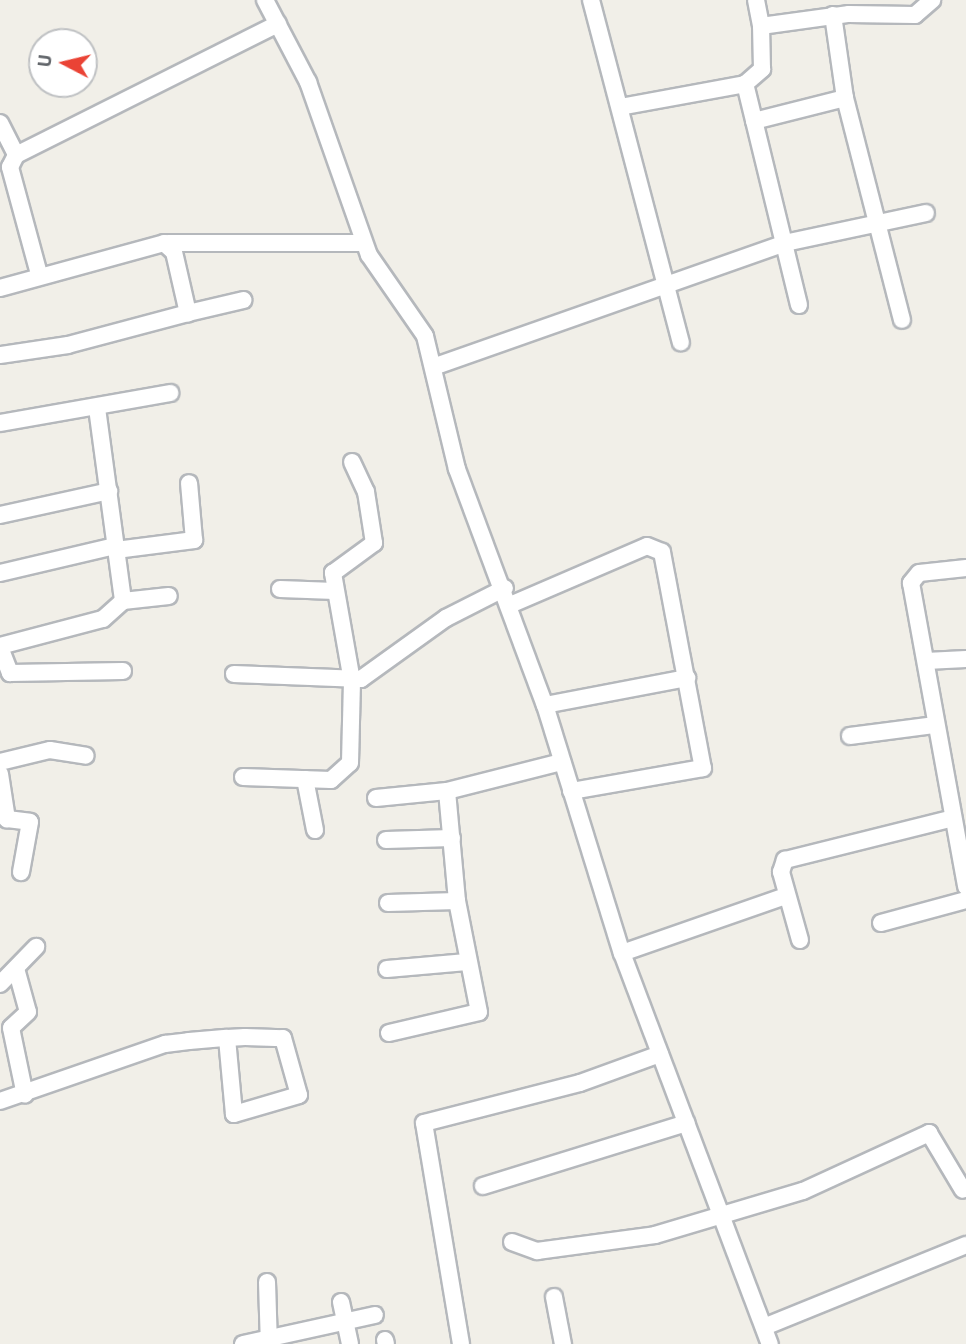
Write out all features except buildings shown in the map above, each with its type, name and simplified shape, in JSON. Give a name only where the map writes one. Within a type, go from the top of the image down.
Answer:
[{"type":"street","points":[[265,0],[308,82],[363,243],[425,336],[436,366],[457,469],[505,588],[545,705],[622,953],[770,1344]]},
{"type":"street","points":[[592,0],[681,342]]},
{"type":"street","points":[[620,107],[745,84],[762,69],[761,26],[756,0]]},
{"type":"street","points":[[761,26],[843,10],[915,15],[932,0]]},
{"type":"street","points":[[843,10],[845,98],[875,225],[902,320]]},
{"type":"street","points":[[39,274],[10,167],[16,155],[278,24]]},
{"type":"street","points":[[745,84],[799,304]]},
{"type":"street","points":[[754,121],[845,98]]},
{"type":"street","points":[[0,123],[16,155]]},
{"type":"street","points":[[436,366],[665,283],[785,243],[926,213]]},
{"type":"street","points":[[0,288],[39,274],[168,243],[363,243]]},
{"type":"street","points":[[168,243],[188,313]]},
{"type":"street","points":[[0,355],[68,345],[244,300]]},
{"type":"street","points":[[0,423],[170,393]]},
{"type":"street","points":[[97,408],[123,601]]},
{"type":"street","points":[[243,777],[331,780],[347,772],[352,681],[333,573],[374,543],[366,492],[352,462]]},
{"type":"street","points":[[0,573],[115,548],[194,540],[188,483]]},
{"type":"street","points":[[0,515],[109,491]]},
{"type":"street","points":[[510,605],[656,546],[687,678],[703,768],[571,791]]},
{"type":"street","points":[[966,568],[913,577],[935,725],[966,887]]},
{"type":"street","points":[[234,674],[352,681],[371,673],[446,618],[505,588]]},
{"type":"street","points":[[280,589],[335,591]]},
{"type":"street","points":[[123,671],[10,673],[0,647],[103,619],[123,601],[169,596]]},
{"type":"street","points":[[926,661],[966,659]]},
{"type":"street","points":[[545,705],[687,678]]},
{"type":"street","points":[[850,736],[935,725]]},
{"type":"street","points":[[0,762],[50,750],[86,755]]},
{"type":"street","points":[[376,798],[447,791],[562,762]]},
{"type":"street","points":[[0,774],[4,820],[30,822],[21,872]]},
{"type":"street","points":[[305,779],[315,830]]},
{"type":"street","points":[[389,1032],[487,1010],[467,962],[457,901],[447,791]]},
{"type":"street","points":[[800,940],[780,867],[785,860],[953,818]]},
{"type":"street","points":[[386,840],[452,838]]},
{"type":"street","points":[[622,953],[786,896]]},
{"type":"street","points":[[881,923],[966,900]]},
{"type":"street","points":[[388,903],[457,901]]},
{"type":"street","points":[[0,985],[17,972],[36,947]]},
{"type":"street","points":[[387,969],[467,962]]},
{"type":"street","points":[[17,972],[28,1013],[11,1028],[25,1095]]},
{"type":"street","points":[[0,1101],[25,1095],[165,1044],[227,1038],[284,1038],[299,1095],[234,1114],[227,1038]]},
{"type":"street","points":[[461,1344],[424,1123],[580,1083],[660,1054]]},
{"type":"street","points":[[483,1186],[686,1124]]},
{"type":"street","points":[[512,1242],[537,1251],[650,1237],[803,1191],[929,1133],[963,1190]]},
{"type":"street","points":[[764,1327],[966,1245]]},
{"type":"street","points":[[267,1282],[268,1341]]},
{"type":"street","points":[[554,1297],[563,1344]]},
{"type":"street","points":[[341,1302],[350,1344]]},
{"type":"street","points":[[243,1344],[268,1341],[375,1315]]}]
